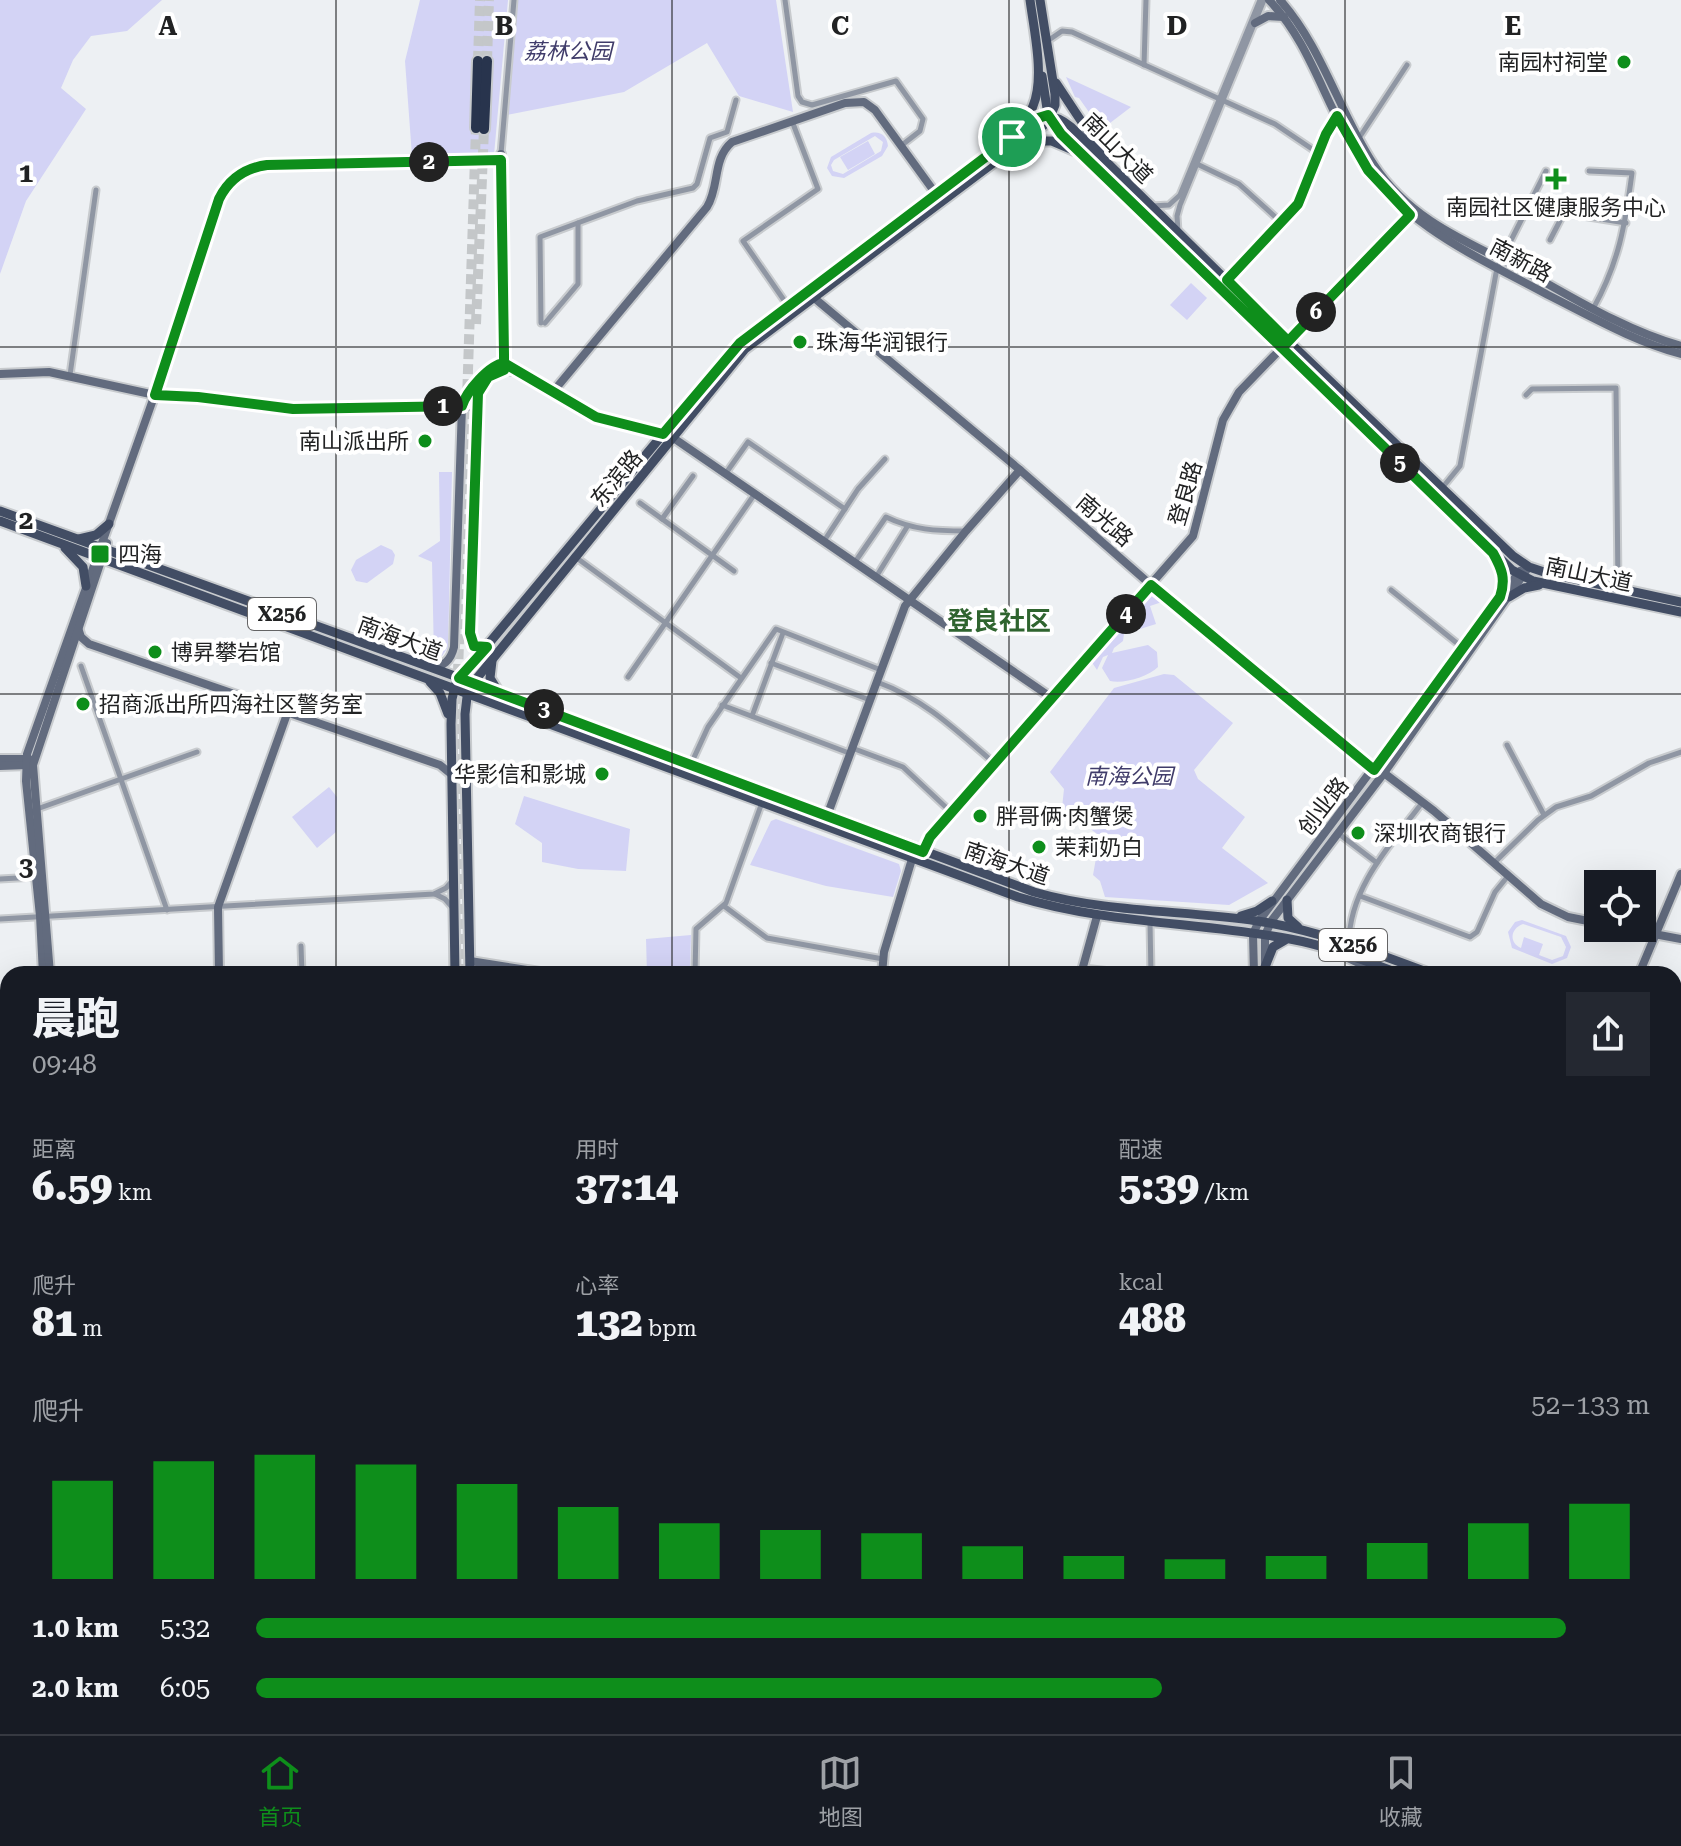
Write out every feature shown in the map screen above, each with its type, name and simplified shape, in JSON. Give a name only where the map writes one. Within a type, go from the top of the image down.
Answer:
[{"type":"highway","points":[[480,128],[483,61]]},
{"type":"main road","name":"东滨路","points":[[470,966],[465,730],[468,693],[473,683],[733,350],[936,194],[1050,117],[1055,94],[1030,0]]},
{"type":"main road","name":"东滨路","points":[[455,966],[451,724],[454,688],[459,678],[745,349],[1016,141],[1035,102],[1041,42],[1040,0]]},
{"type":"main road","name":"南新路","points":[[1264,0],[1285,18],[1308,47],[1337,116],[1368,170],[1410,215],[1447,241],[1636,330],[1681,346]]},
{"type":"main road","name":"南新路","points":[[1280,0],[1358,139],[1386,182],[1408,205],[1452,236],[1620,333],[1681,354]]},
{"type":"main road","points":[[1255,23],[1268,16],[1285,18]]},
{"type":"main road","points":[[1041,42],[1050,117]]},
{"type":"main road","points":[[1049,65],[1058,87],[1111,167]]},
{"type":"main road","points":[[552,393],[707,207],[724,150],[740,139],[845,103],[864,102],[875,110],[936,194]]},
{"type":"main road","name":"南山大道","points":[[1050,117],[1091,162],[1507,551],[1529,567],[1553,575],[1681,602]]},
{"type":"main road","name":"南山大道","points":[[1050,117],[1071,127],[1227,280],[1285,344],[1493,553],[1520,575],[1681,612]]},
{"type":"main road","points":[[1016,141],[1052,141],[1091,162]]},
{"type":"main road","points":[[43,966],[43,916],[26,776],[29,762],[223,200],[231,187],[241,178],[268,170],[501,159],[504,366]]},
{"type":"main road","name":"登良路","points":[[923,852],[930,837],[1194,533],[1228,410],[1239,392],[1410,215]]},
{"type":"main road","name":"南光路","points":[[813,297],[1374,770]]},
{"type":"main road","points":[[430,667],[446,662],[454,647],[462,406],[466,396],[495,365],[519,372],[596,417],[668,436],[1052,698]]},
{"type":"main road","points":[[487,647],[474,646],[470,636],[477,407],[478,393],[483,383],[504,366]]},
{"type":"main road","points":[[0,374],[49,372],[157,395],[293,409],[477,407]]},
{"type":"main road","points":[[49,966],[29,746],[157,395]]},
{"type":"main road","points":[[827,816],[902,612],[966,531],[1020,470]]},
{"type":"main road","name":"南海大道","points":[[0,511],[76,539],[101,554],[421,676],[761,804],[1034,902],[1097,916],[1292,939],[1379,966]]},
{"type":"main road","name":"南海大道","points":[[0,521],[430,667],[765,794],[1056,899],[1114,909],[1271,923],[1305,930],[1410,966]]},
{"type":"main road","points":[[76,539],[96,535],[109,524]]},
{"type":"main road","points":[[59,543],[81,563],[86,586]]},
{"type":"main road","points":[[1493,553],[1503,575],[1505,597],[1528,586],[1559,586]]},
{"type":"main road","name":"创业路","points":[[1265,966],[1265,935],[1271,923],[1384,773],[1520,575],[1529,567]]},
{"type":"main road","name":"创业路","points":[[1254,966],[1253,934],[1272,901],[1505,597]]},
{"type":"main road","points":[[78,627],[81,637],[89,644]]},
{"type":"main road","points":[[70,650],[79,644],[89,644],[447,768],[451,774]]},
{"type":"main road","points":[[498,651],[490,674],[491,683],[501,693]]},
{"type":"main road","points":[[421,676],[440,693],[451,724]]},
{"type":"main road","points":[[465,730],[470,713],[476,707],[484,704],[501,706]]},
{"type":"main road","points":[[219,966],[218,907],[287,714]]},
{"type":"main road","points":[[0,766],[12,762],[29,746]]},
{"type":"main road","points":[[430,763],[441,761],[451,748]]},
{"type":"main road","points":[[0,759],[29,762]]},
{"type":"main road","points":[[12,762],[26,776]]},
{"type":"main road","points":[[1384,773],[1551,909],[1584,920]]},
{"type":"main road","points":[[883,966],[912,859]]},
{"type":"main road","points":[[1656,930],[1681,874]]},
{"type":"main road","points":[[1287,900],[1288,918],[1305,930]]},
{"type":"main road","points":[[1230,917],[1252,913],[1272,901]]},
{"type":"main road","points":[[1082,966],[1097,916]]},
{"type":"main road","points":[[1656,934],[1681,939]]},
{"type":"main road","points":[[1267,966],[1273,947],[1292,939]]},
{"type":"main road","points":[[1642,966],[1651,942]]},
{"type":"main road","points":[[1337,951],[1367,966]]},
{"type":"main road","points":[[470,961],[502,966]]},
{"type":"street","points":[[501,159],[514,0]]},
{"type":"street","points":[[785,0],[798,96],[802,102],[812,105],[896,81],[923,119],[920,131],[902,145]]},
{"type":"street","points":[[1144,65],[1146,0]]},
{"type":"street","points":[[1179,233],[1179,209],[1264,0]]},
{"type":"street","points":[[1151,206],[1169,205],[1180,195],[1264,0]]},
{"type":"street","points":[[1041,42],[1059,32],[1068,31],[1281,126],[1318,153]]},
{"type":"street","points":[[1358,139],[1407,65]]},
{"type":"street","points":[[578,223],[578,284],[543,323],[540,237],[637,201],[693,188],[697,184],[710,138],[727,132],[736,100]]},
{"type":"street","points":[[1227,280],[1282,223],[1303,194],[1318,153],[1337,116]]},
{"type":"street","points":[[788,306],[743,241],[818,189],[792,121]]},
{"type":"street","points":[[1197,164],[1239,184],[1282,223]]},
{"type":"street","points":[[1442,488],[1460,466],[1499,264],[1546,171]]},
{"type":"street","points":[[1589,171],[1632,173],[1626,223],[1613,269],[1593,309]]},
{"type":"street","points":[[70,375],[96,190]]},
{"type":"street","points":[[1550,240],[1564,213],[1626,223]]},
{"type":"street","points":[[1526,395],[1532,389],[1616,388],[1618,589]]},
{"type":"street","points":[[725,473],[748,442],[845,509]]},
{"type":"street","points":[[824,541],[858,489],[885,459]]},
{"type":"street","points":[[662,519],[693,476]]},
{"type":"street","points":[[628,677],[755,494]]},
{"type":"street","points":[[640,503],[734,571]]},
{"type":"street","points":[[855,562],[886,517],[907,527],[966,531]]},
{"type":"street","points":[[876,577],[907,527]]},
{"type":"street","points":[[574,556],[741,678]]},
{"type":"street","points":[[1391,590],[1463,648]]},
{"type":"street","points":[[691,765],[708,727],[776,629],[881,670]]},
{"type":"street","points":[[752,716],[783,633]]},
{"type":"street","points":[[771,663],[870,700]]},
{"type":"street","points":[[81,666],[167,910]]},
{"type":"street","points":[[877,682],[904,692],[928,706],[994,764]]},
{"type":"street","points":[[722,705],[903,767],[952,812]]},
{"type":"street","points":[[1507,745],[1544,815]]},
{"type":"street","points":[[36,810],[197,752]]},
{"type":"street","points":[[1494,863],[1544,815],[1569,801],[1591,796],[1658,759],[1681,752]]},
{"type":"street","points":[[695,966],[696,929],[724,906],[765,794]]},
{"type":"street","points":[[1349,944],[1349,928],[1360,896],[1377,863],[1422,803]]},
{"type":"street","points":[[1338,833],[1377,863]]},
{"type":"street","points":[[1360,896],[1470,937],[1477,932],[1495,892],[1508,876]]},
{"type":"street","points":[[0,879],[36,877]]},
{"type":"street","points":[[0,919],[434,894],[453,880]]},
{"type":"street","points":[[434,894],[447,901],[453,911]]},
{"type":"street","points":[[724,906],[767,938],[883,959]]},
{"type":"street","points":[[1150,923],[1151,966]]},
{"type":"street","points":[[301,946],[302,966]]},
{"type":"green space","points":[[0,0],[162,0],[127,31],[91,36],[73,60],[61,88],[86,109],[26,201],[0,274]]},
{"type":"green space","points":[[420,0],[508,0],[494,155],[412,156],[405,61]],"holes":[[[473,59],[491,59],[487,130],[471,130]]]},
{"type":"green space","name":"荔林公园","points":[[517,0],[776,0],[793,112],[739,96],[707,43],[624,92],[507,115]]},
{"type":"green space","points":[[1066,77],[1131,107],[1110,123],[1108,139],[1079,98],[1075,97]]},
{"type":"green space","points":[[871,133],[885,137],[888,146],[882,156],[844,178],[832,176],[827,168],[831,157]],"holes":[[[875,136],[883,142],[881,151],[843,174],[833,171],[831,165],[834,160]]]},
{"type":"green space","points":[[868,141],[875,154],[848,170],[840,157]]},
{"type":"green space","points":[[1191,283],[1207,298],[1187,320],[1170,305]]},
{"type":"green space","points":[[439,472],[452,472],[448,647],[442,656],[434,657],[432,562],[418,556],[440,541]]},
{"type":"green space","points":[[381,545],[392,550],[395,555],[393,564],[367,583],[356,581],[351,570],[356,560]]},
{"type":"green space","points":[[1147,594],[1156,594],[1165,601],[1150,606],[1156,624],[1124,634],[1123,641],[1112,653],[1148,645],[1157,652],[1158,667],[1136,679],[1110,681],[1102,668],[1108,655],[1103,657],[1097,670],[1091,661]]},
{"type":"green space","name":"南海公园","points":[[1164,674],[1174,675],[1233,723],[1194,770],[1198,779],[1245,817],[1222,848],[1268,883],[1229,905],[1105,897],[1100,881],[1093,875],[1100,836],[1062,808],[1064,789],[1050,772],[1114,688]]},
{"type":"green space","points":[[329,787],[337,797],[336,832],[317,848],[292,817]]},
{"type":"green space","points":[[524,796],[630,829],[626,871],[578,869],[542,862],[542,843],[515,824]]},
{"type":"green space","points":[[776,819],[899,864],[901,871],[893,897],[826,886],[750,865],[771,821]]},
{"type":"green space","points":[[1522,920],[1566,936],[1571,947],[1567,958],[1552,964],[1512,948],[1508,932],[1515,922]],"holes":[[[1523,924],[1561,937],[1566,947],[1563,956],[1552,960],[1539,955],[1543,944],[1524,937],[1521,948],[1513,939],[1516,929]]]},
{"type":"green space","points":[[691,935],[690,966],[647,966],[646,939]]},
{"type":"tunnel","points":[[478,61],[480,0]]},
{"type":"tunnel","points":[[487,61],[489,0]]},
{"type":"tunnel","points":[[460,966],[457,703],[476,128]]},
{"type":"tunnel","points":[[476,324],[484,129]]},
{"type":"place","name":"南园村祠堂","points":[[1624,62]]},
{"type":"place","name":"南园社区健康服务中心","points":[[1556,179]]},
{"type":"place","name":"珠海华润银行","points":[[800,342]]},
{"type":"place","name":"南山派出所","points":[[425,441]]},
{"type":"place","name":"四海","points":[[100,554]]},
{"type":"place","name":"博昇攀岩馆","points":[[155,652]]},
{"type":"place","name":"招商派出所四海社区警务室","points":[[83,704]]},
{"type":"place","name":"华影信和影城","points":[[602,774]]},
{"type":"place","name":"胖哥俩·肉蟹煲","points":[[980,816]]},
{"type":"place","name":"深圳农商银行","points":[[1358,833]]},
{"type":"place","name":"茉莉奶白","points":[[1039,847]]},
{"type":"district","name":"登良社区","points":[[999,621]]},
{"type":"route","points":[[1012,137],[740,343],[663,434],[596,417],[504,363],[495,365],[466,396],[462,406],[293,409],[155,395],[219,199],[223,190],[239,174],[267,165],[501,160],[504,354],[504,363],[504,370],[488,377],[478,393],[470,633],[474,646],[487,647],[459,678],[923,852],[930,837],[1151,585],[1374,770],[1500,597],[1504,579],[1502,570],[1493,553],[1282,348],[1288,341],[1227,280],[1298,204],[1326,134],[1337,116],[1375,180],[1410,215],[1282,348],[1061,134],[1048,115],[1035,119],[1012,137]]}]
